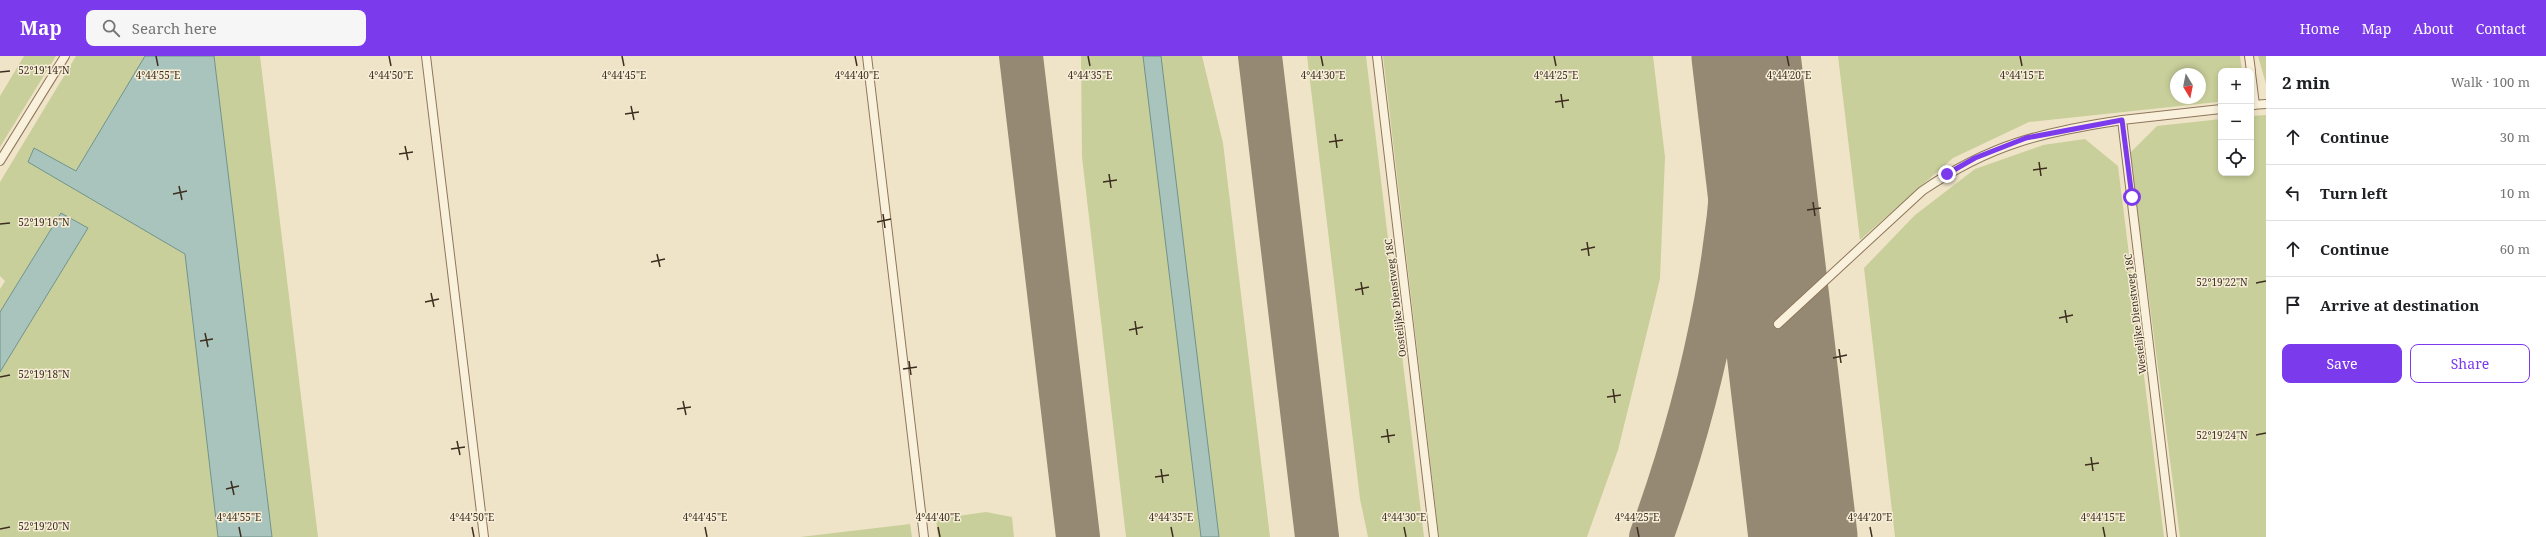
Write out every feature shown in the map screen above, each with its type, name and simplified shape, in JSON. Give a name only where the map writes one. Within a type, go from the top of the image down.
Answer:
[{"type":"lane","points":[[0,162],[65,56]]},
{"type":"lane","points":[[426,56],[484,537]]},
{"type":"lane","points":[[867,56],[924,537]]},
{"type":"lane","name":"Oostelijke Dienstweg 18C","points":[[1377,56],[1434,537]]},
{"type":"lane","points":[[2249,56],[2250,68]]},
{"type":"lane","points":[[2254,105],[2266,104]]},
{"type":"lane","points":[[1778,324],[1922,191],[1947,174],[1975,158],[2026,138],[2122,120],[2218,109]]},
{"type":"lane","name":"Westelijke Dienstweg 18C","points":[[2122,120],[2172,537]]},
{"type":"green space","points":[[24,56],[56,56],[0,147],[0,96]]},
{"type":"green space","points":[[76,56],[145,56],[76,171],[34,148],[28,162],[185,254],[218,537],[0,537],[0,372],[88,228],[61,213],[0,312],[0,289],[5,281],[0,276],[0,182]]},
{"type":"green space","points":[[214,56],[260,56],[318,537],[272,537]]},
{"type":"green space","points":[[1081,56],[1202,56],[1223,143],[1270,537],[1126,537],[1082,157]]},
{"type":"green space","points":[[1307,56],[1366,56],[1424,537],[1368,537],[1360,499]]},
{"type":"green space","points":[[1383,56],[1653,56],[1665,157],[1660,279],[1618,450],[1587,537],[1439,537]]},
{"type":"green space","points":[[1838,56],[2240,56],[2242,68],[2218,68],[2218,102],[2206,103],[2206,68],[2170,68],[2170,104],[2199,104],[2029,122],[1953,158],[1860,240]]},
{"type":"green space","points":[[2258,56],[2266,56],[2266,84]]},
{"type":"green space","points":[[2266,115],[2266,537],[2180,537],[2130,153],[2157,126],[2218,119],[2218,176],[2254,176],[2254,116]]},
{"type":"green space","points":[[2085,139],[2118,166],[2164,537],[1895,537],[1864,268],[1915,215],[1975,169],[2043,145]]},
{"type":"green space","points":[[986,512],[1012,517],[1014,537],[938,537],[936,519]]},
{"type":"green space","points":[[910,524],[912,537],[800,537]]},
{"type":"water","points":[[145,56],[214,56],[272,537],[218,537],[185,254],[28,162],[34,148],[76,171]]},
{"type":"water","points":[[1143,56],[1161,56],[1219,537],[1201,537]]},
{"type":"water","points":[[61,213],[88,228],[0,372],[0,312]]},
{"type":"taxiway","points":[[1021,56],[1078,537]]},
{"type":"taxiway","points":[[1260,56],[1317,537]]},
{"type":"taxiway","points":[[1651,537],[1671,480],[1688,421],[1704,361],[1716,300],[1726,239],[1733,178],[1736,116],[1735,56]]},
{"type":"runway","points":[[1746,56],[1803,537]]},
{"type":"route","points":[[1947,174],[1975,158],[1999,147],[2026,138],[2055,131],[2122,120],[2132,197]]}]
